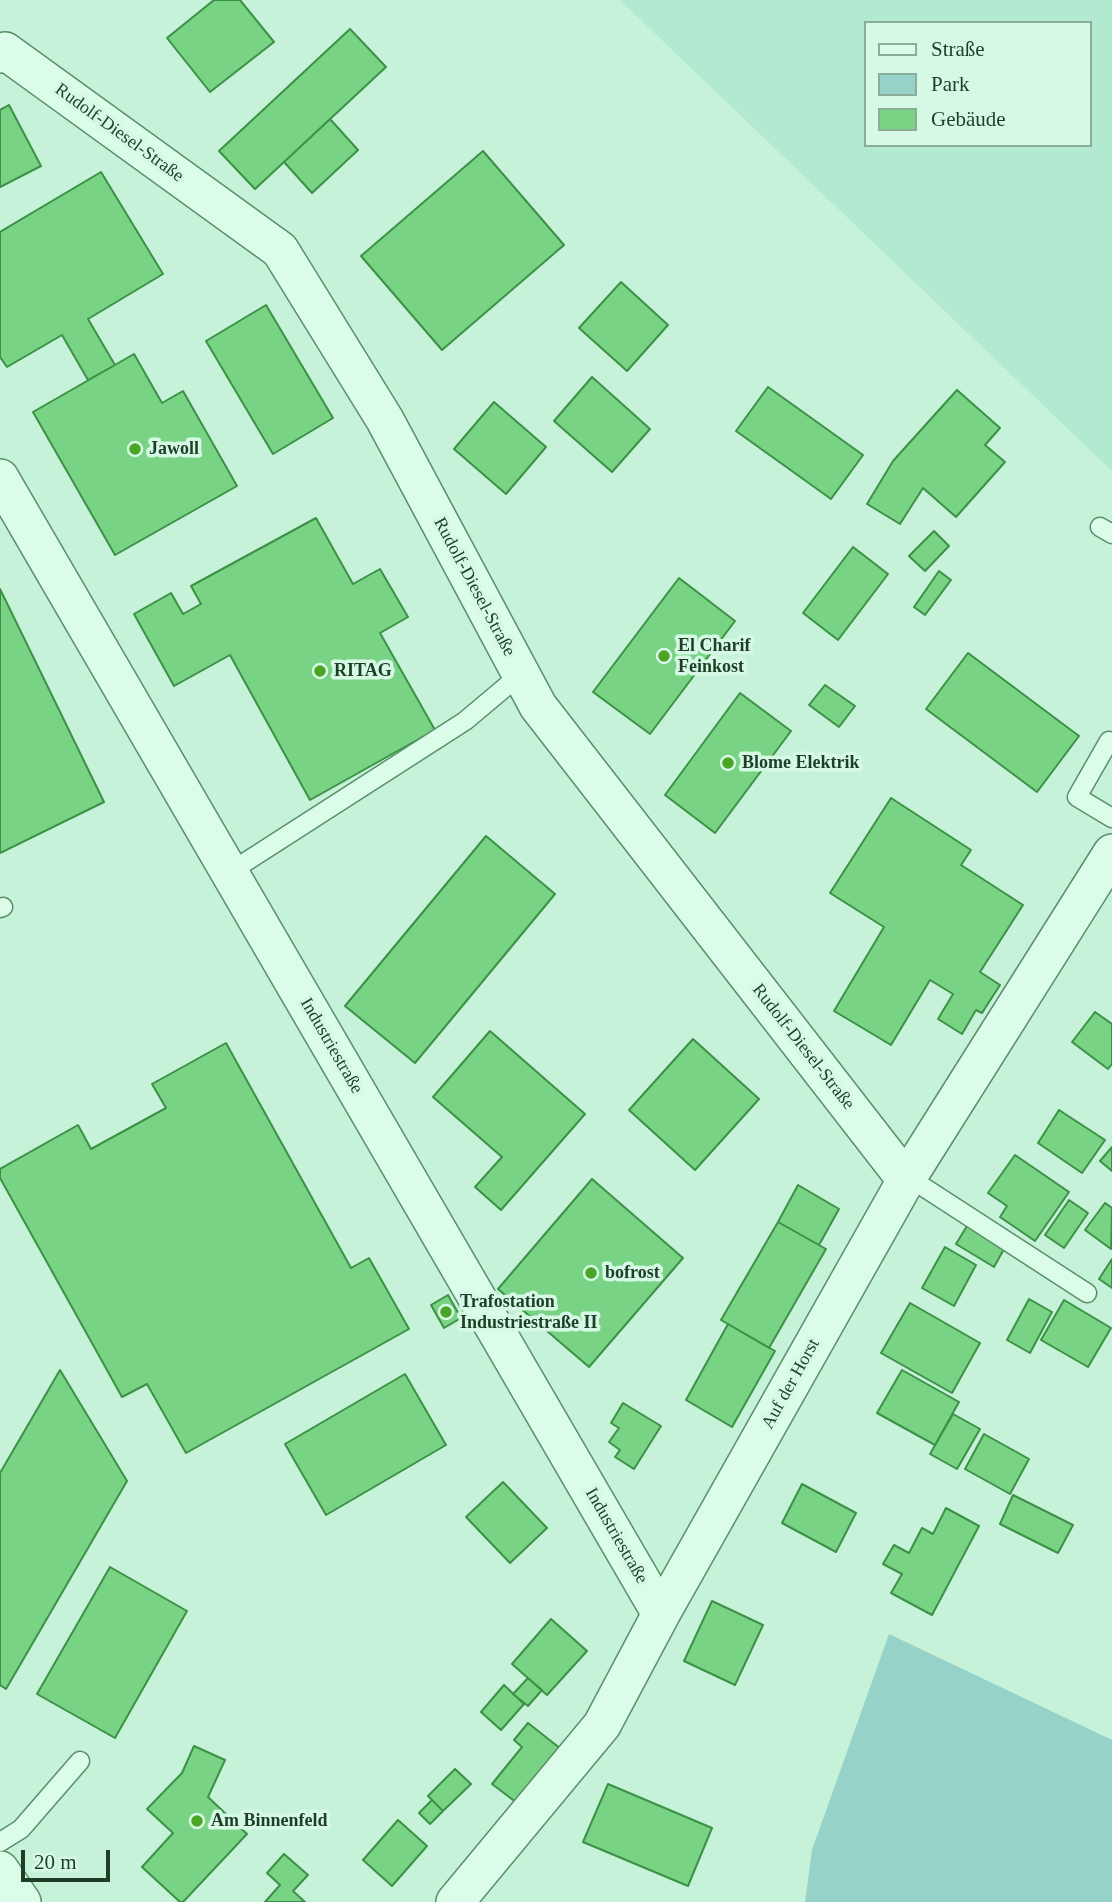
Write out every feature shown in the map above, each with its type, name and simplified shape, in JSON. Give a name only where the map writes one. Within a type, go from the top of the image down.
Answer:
[{"type":"street","name":"Rudolf-Diesel-Straße","points":[[0,54],[5,51],[280,250],[385,420],[537,706],[907,1179]]},
{"type":"street","name":"Industriestraße","points":[[0,478],[661,1614]]},
{"type":"street","name":"Auf der Horst","points":[[455,1902],[603,1725],[661,1614],[907,1179],[1112,853]]},
{"type":"street","points":[[0,1870],[22,1902]]},
{"type":"lane","points":[[229,872],[465,721],[521,674]]},
{"type":"lane","points":[[1110,741],[1077,797],[1112,818]]},
{"type":"lane","points":[[907,1179],[1087,1293]]},
{"type":"lane","points":[[0,1842],[21,1829],[80,1761]]},
{"type":"green space","points":[[620,0],[1112,0],[1112,471]]},
{"type":"green space","points":[[889,1634],[1112,1740],[1112,1902],[805,1902],[812,1850]]},
{"type":"building","points":[[214,0],[240,0],[274,42],[210,92],[167,38]]},
{"type":"building","points":[[350,29],[386,67],[255,189],[219,151]]},
{"type":"building","points":[[9,105],[41,166],[0,187],[0,110]]},
{"type":"building","points":[[330,119],[358,150],[312,193],[284,162]]},
{"type":"building","points":[[483,151],[564,245],[442,350],[361,256]]},
{"type":"building","points":[[101,172],[163,274],[88,319],[115,365],[88,380],[62,335],[7,367],[0,357],[0,232]]},
{"type":"building","points":[[621,282],[668,325],[627,371],[579,328]]},
{"type":"building","points":[[266,305],[333,418],[273,454],[206,341]]},
{"type":"building","name":"Jawoll","points":[[134,354],[162,403],[183,391],[237,486],[115,555],[33,412]]},
{"type":"building","points":[[592,377],[650,429],[612,472],[554,421]]},
{"type":"building","points":[[768,387],[863,455],[831,499],[736,431]]},
{"type":"building","points":[[957,390],[1000,428],[985,445],[1005,462],[956,517],[923,488],[900,524],[867,504],[893,461]]},
{"type":"building","points":[[494,402],[546,447],[506,494],[454,449]]},
{"type":"building","name":"RITAG","points":[[316,518],[353,584],[380,569],[408,617],[380,633],[435,730],[310,800],[230,655],[174,686],[134,614],[171,593],[183,614],[201,604],[191,586]]},
{"type":"building","points":[[934,531],[949,546],[925,571],[909,556]]},
{"type":"building","points":[[853,547],[888,574],[838,640],[803,613]]},
{"type":"building","points":[[939,571],[951,580],[925,615],[914,607]]},
{"type":"building","name":"El Charif Feinkost","points":[[679,578],[735,621],[650,734],[593,692]]},
{"type":"building","points":[[0,589],[104,802],[0,853]]},
{"type":"building","points":[[968,653],[1079,736],[1037,792],[926,709]]},
{"type":"building","points":[[825,685],[855,706],[839,727],[809,705]]},
{"type":"building","name":"Blome Elektrik","points":[[740,693],[791,731],[715,833],[665,795]]},
{"type":"building","points":[[891,798],[971,850],[961,865],[1023,905],[980,972],[1000,985],[982,1013],[976,1010],[962,1034],[938,1019],[953,994],[930,980],[891,1045],[834,1011],[884,927],[830,893]]},
{"type":"building","points":[[486,836],[555,894],[415,1063],[345,1006]]},
{"type":"building","points":[[1095,1012],[1112,1024],[1112,1064],[1108,1069],[1072,1042]]},
{"type":"building","points":[[490,1031],[585,1114],[501,1210],[475,1187],[502,1157],[433,1097]]},
{"type":"building","points":[[693,1039],[759,1099],[695,1170],[629,1110]]},
{"type":"building","points":[[226,1043],[351,1268],[369,1258],[409,1329],[186,1453],[147,1384],[122,1397],[0,1178],[0,1169],[78,1125],[91,1149],[166,1108],[152,1084]]},
{"type":"building","points":[[1059,1110],[1105,1140],[1082,1173],[1038,1143]]},
{"type":"building","points":[[1112,1147],[1112,1171],[1100,1161]]},
{"type":"building","points":[[1015,1155],[1069,1192],[1035,1241],[1000,1217],[1007,1206],[988,1193]]},
{"type":"building","name":"bofrost","points":[[592,1179],[683,1258],[589,1367],[498,1289]]},
{"type":"building","points":[[798,1185],[839,1209],[819,1245],[778,1222]]},
{"type":"building","points":[[1069,1200],[1088,1213],[1064,1248],[1045,1235]]},
{"type":"building","points":[[1105,1203],[1112,1208],[1111,1249],[1085,1230]]},
{"type":"building","points":[[778,1222],[826,1249],[769,1348],[721,1320]]},
{"type":"building","points":[[967,1226],[1004,1249],[994,1267],[956,1244]]},
{"type":"building","points":[[945,1247],[976,1265],[954,1306],[922,1288]]},
{"type":"building","points":[[1112,1259],[1112,1288],[1099,1279]]},
{"type":"building","name":"Trafostation Industriestraße II","points":[[448,1295],[461,1318],[444,1328],[431,1305]]},
{"type":"building","points":[[1029,1299],[1052,1312],[1030,1353],[1007,1340]]},
{"type":"building","points":[[1064,1300],[1111,1328],[1088,1367],[1041,1340]]},
{"type":"building","points":[[910,1303],[980,1343],[952,1393],[881,1353]]},
{"type":"building","points":[[728,1324],[775,1351],[732,1427],[686,1400]]},
{"type":"building","points":[[60,1370],[127,1481],[6,1689],[0,1685],[0,1473]]},
{"type":"building","points":[[902,1370],[959,1402],[935,1445],[877,1413]]},
{"type":"building","points":[[405,1374],[446,1445],[326,1515],[285,1444]]},
{"type":"building","points":[[623,1403],[661,1426],[634,1469],[615,1457],[620,1450],[609,1442],[619,1428],[611,1423]]},
{"type":"building","points":[[953,1414],[980,1429],[957,1469],[930,1454]]},
{"type":"building","points":[[984,1434],[1029,1459],[1010,1494],[965,1469]]},
{"type":"building","points":[[503,1482],[547,1528],[510,1563],[466,1517]]},
{"type":"building","points":[[802,1484],[856,1513],[836,1552],[782,1523]]},
{"type":"building","points":[[1013,1495],[1073,1525],[1058,1553],[1000,1524]]},
{"type":"building","points":[[946,1508],[979,1526],[932,1615],[891,1593],[902,1574],[883,1564],[894,1545],[909,1553],[922,1528],[933,1534]]},
{"type":"building","points":[[110,1567],[187,1611],[115,1738],[37,1694]]},
{"type":"building","points":[[712,1601],[763,1625],[735,1685],[684,1661]]},
{"type":"building","points":[[551,1619],[587,1651],[547,1695],[512,1664]]},
{"type":"building","points":[[528,1678],[542,1690],[528,1706],[513,1694]]},
{"type":"building","points":[[504,1685],[524,1704],[501,1730],[481,1712]]},
{"type":"building","points":[[528,1723],[561,1749],[517,1803],[492,1784],[522,1747],[514,1740]]},
{"type":"building","name":"Am Binnenfeld","points":[[194,1746],[225,1760],[208,1797],[247,1834],[183,1902],[180,1902],[142,1867],[173,1833],[147,1809],[182,1773]]},
{"type":"building","points":[[455,1769],[471,1784],[443,1811],[428,1796]]},
{"type":"building","points":[[608,1784],[712,1828],[688,1886],[583,1842]]},
{"type":"building","points":[[432,1800],[443,1811],[430,1824],[419,1813]]},
{"type":"building","points":[[398,1820],[427,1846],[392,1886],[363,1860]]},
{"type":"building","points":[[284,1854],[308,1875],[293,1891],[305,1902],[265,1902],[280,1885],[267,1873]]},
{"type":"place","name":"Jawoll","points":[[135,449]]},
{"type":"place","name":"El Charif Feinkost","points":[[664,656]]},
{"type":"place","name":"RITAG","points":[[320,671]]},
{"type":"place","name":"Blome Elektrik","points":[[728,763]]},
{"type":"place","name":"bofrost","points":[[591,1273]]},
{"type":"place","name":"Trafostation Industriestraße II","points":[[446,1312]]},
{"type":"place","name":"Am Binnenfeld","points":[[197,1821]]}]
